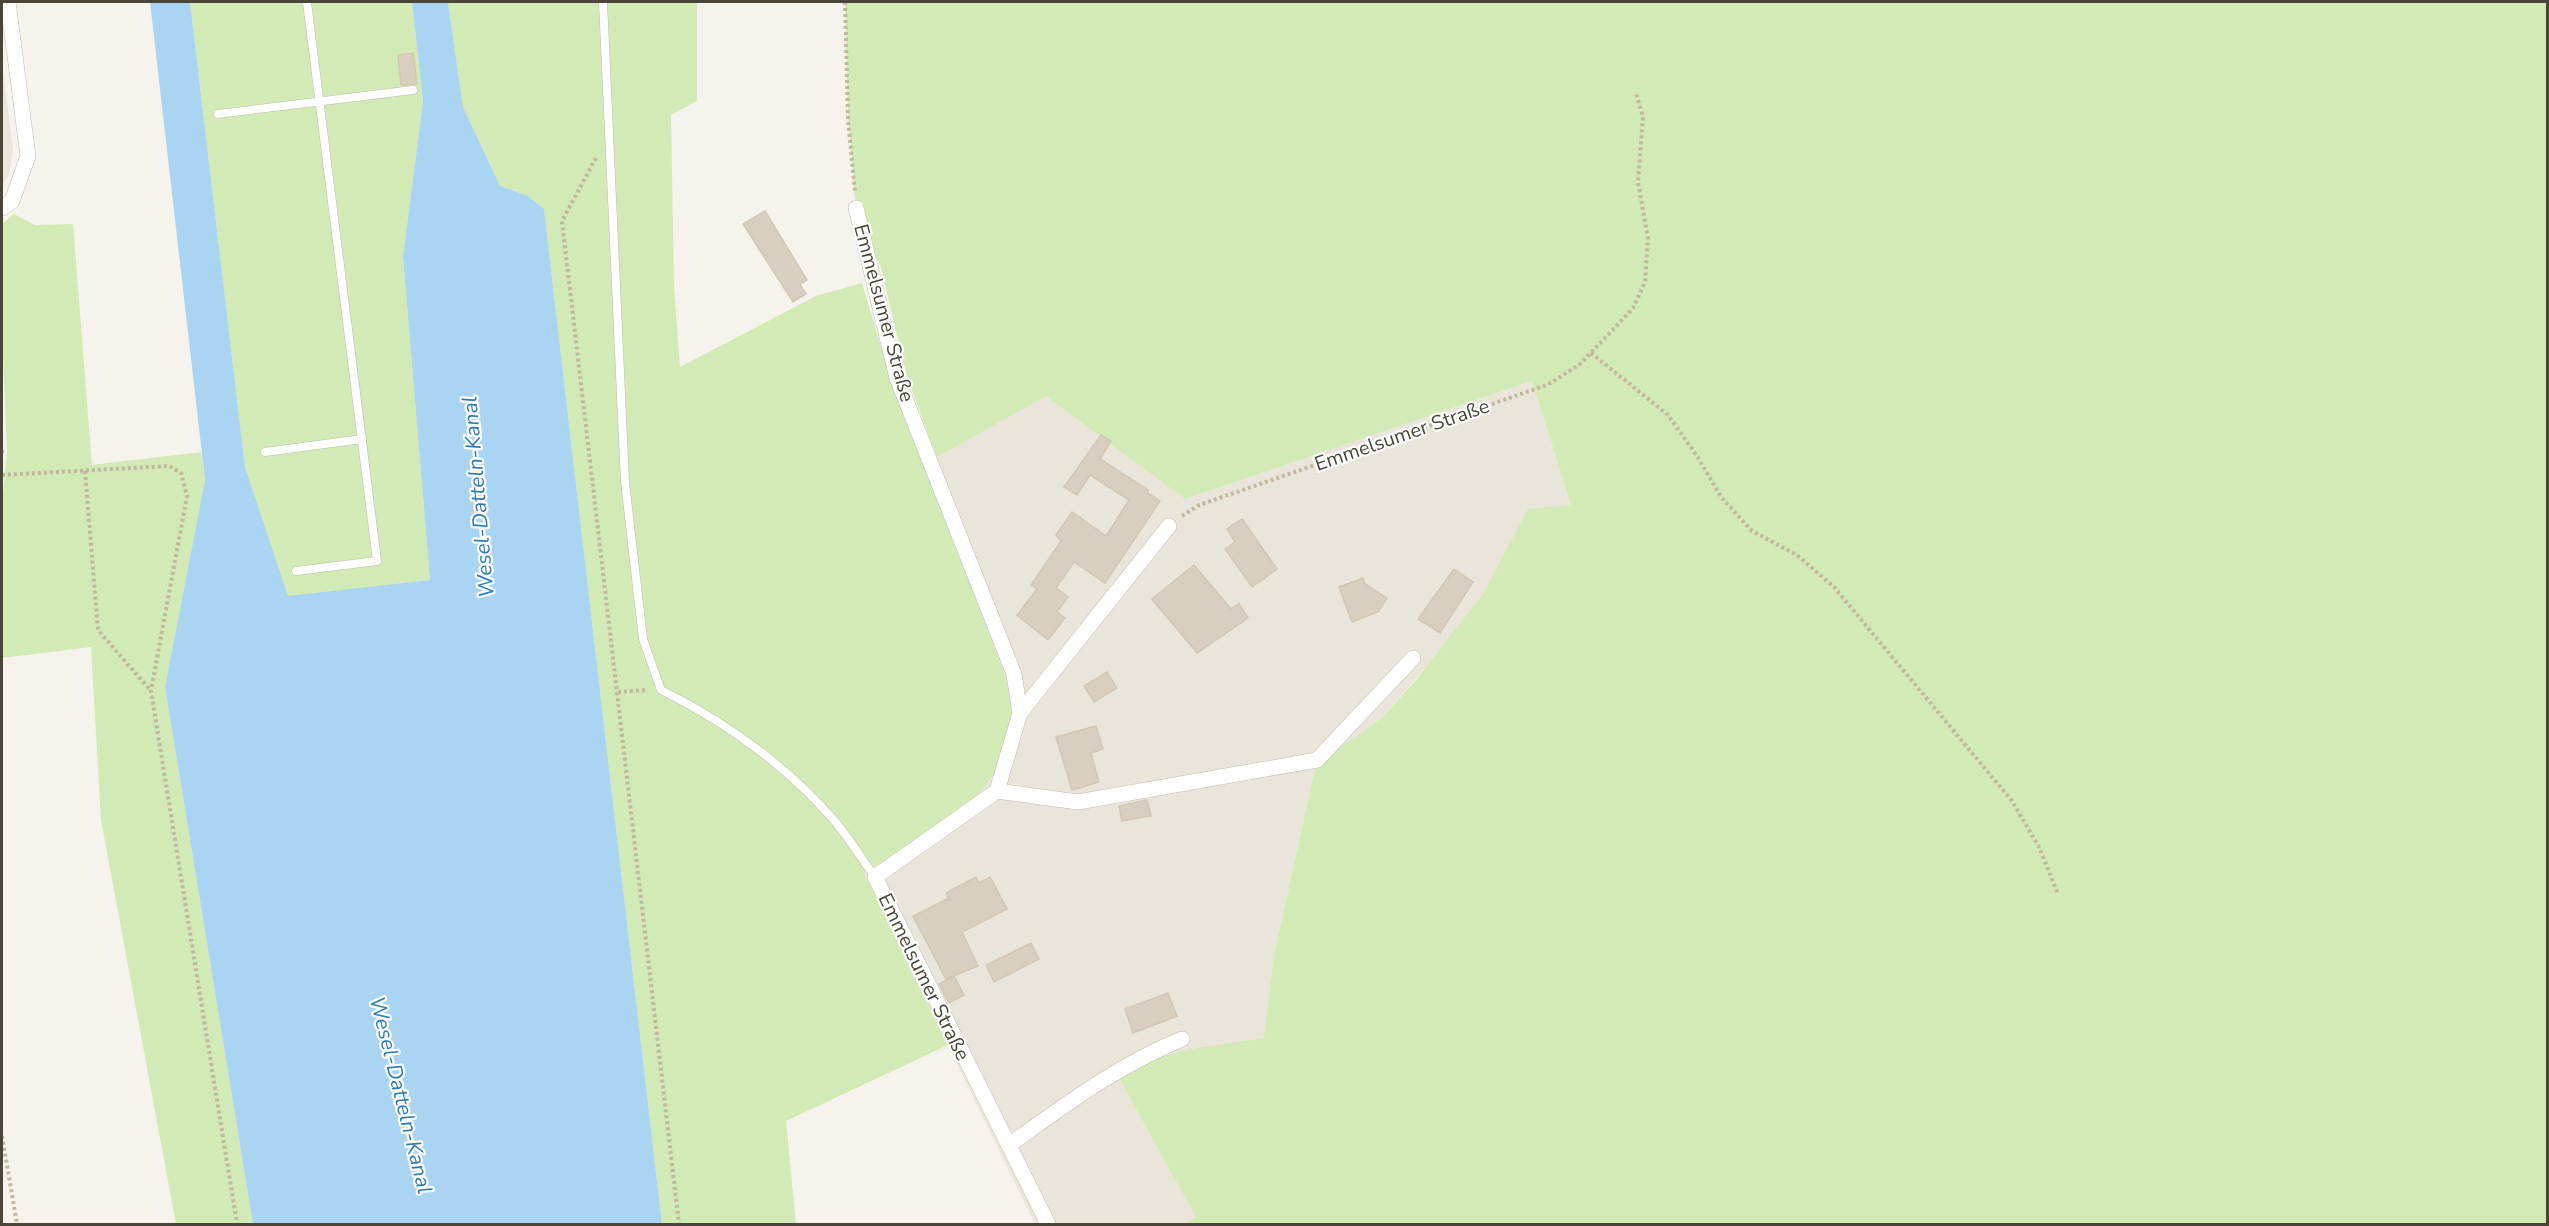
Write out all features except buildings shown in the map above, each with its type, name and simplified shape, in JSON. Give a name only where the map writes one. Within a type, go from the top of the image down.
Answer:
[{"type":"street","points":[[2,208],[12,201],[28,156],[8,2]]},
{"type":"street","name":"Emmelsumer Straße","points":[[856,208],[897,378],[1014,674],[1020,713]]},
{"type":"street","name":"Emmelsumer Straße","points":[[1048,1224],[875,877],[997,791],[1020,713],[1169,526]]},
{"type":"street","points":[[997,791],[1078,802],[1317,760],[1413,658]]},
{"type":"street","points":[[1009,1145],[1106,1076],[1141,1056],[1182,1039]]},
{"type":"lane","points":[[296,571],[377,561],[308,2]]},
{"type":"lane","points":[[603,2],[625,482],[643,639],[662,690],[707,713],[778,764],[833,819],[875,877]]},
{"type":"lane","points":[[218,114],[413,90]]},
{"type":"lane","points":[[265,452],[362,439]]},
{"type":"path","name":"Emmelsumer Straße","points":[[845,2],[848,119],[856,208]]},
{"type":"path","name":"Emmelsumer Straße","points":[[1169,526],[1199,505],[1547,385],[1579,365],[1633,308],[1645,282],[1648,238],[1638,182],[1643,117],[1636,93]]},
{"type":"path","points":[[609,136],[562,221],[679,1224]]},
{"type":"path","points":[[1591,353],[1668,415],[1697,456],[1721,497],[1752,531],[1797,555],[1834,587],[2012,801],[2039,847],[2058,894]]},
{"type":"path","points":[[2,475],[169,466],[181,473],[187,496],[151,691],[237,1224]]},
{"type":"path","points":[[85,471],[98,630],[151,691]]},
{"type":"path","points":[[618,692],[662,690]]},
{"type":"path","points":[[2,1136],[17,1224]]},
{"type":"shaded area","points":[[2,63],[13,150],[9,175],[2,186]]},
{"type":"shaded area","points":[[1532,381],[1571,505],[1504,558],[1483,594],[1452,636],[1383,717],[1353,739],[1317,760],[1274,955],[1265,1038],[1168,1055],[1141,1062],[1118,1076],[1197,1217],[1184,1224],[1035,1224],[864,873],[907,847],[925,464],[1046,395],[1185,499]]},
{"type":"green space","points":[[190,2],[412,2],[423,101],[403,257],[430,580],[288,597],[245,467]]},
{"type":"green space","points":[[448,2],[697,2],[697,101],[671,115],[674,286],[680,367],[816,296],[862,283],[887,367],[1003,670],[1011,706],[1009,737],[999,765],[983,788],[963,809],[940,827],[864,873],[948,1045],[786,1121],[796,1224],[662,1224],[544,209],[528,196],[500,186],[463,107]]},
{"type":"green space","points":[[845,2],[2547,2],[2547,1224],[1184,1224],[1196,1217],[1118,1076],[1170,1054],[1264,1038],[1274,955],[1317,760],[1353,739],[1383,717],[1415,681],[1483,594],[1528,509],[1571,505],[1532,381],[1185,499],[1046,396],[937,457],[907,377],[881,268],[856,208],[848,119]]},
{"type":"green space","points":[[14,214],[35,225],[73,224],[92,465],[201,452],[205,480],[165,687],[253,1224],[176,1224],[101,820],[91,647],[2,658],[2,504],[7,451],[2,332],[2,224]]},
{"type":"water","name":"Wesel-Datteln-Kanal","points":[[150,2],[190,2],[245,467],[288,596],[430,580],[403,257],[423,101],[412,2],[448,2],[463,107],[500,186],[528,196],[544,209],[662,1224],[253,1224],[165,687],[205,480]]}]
